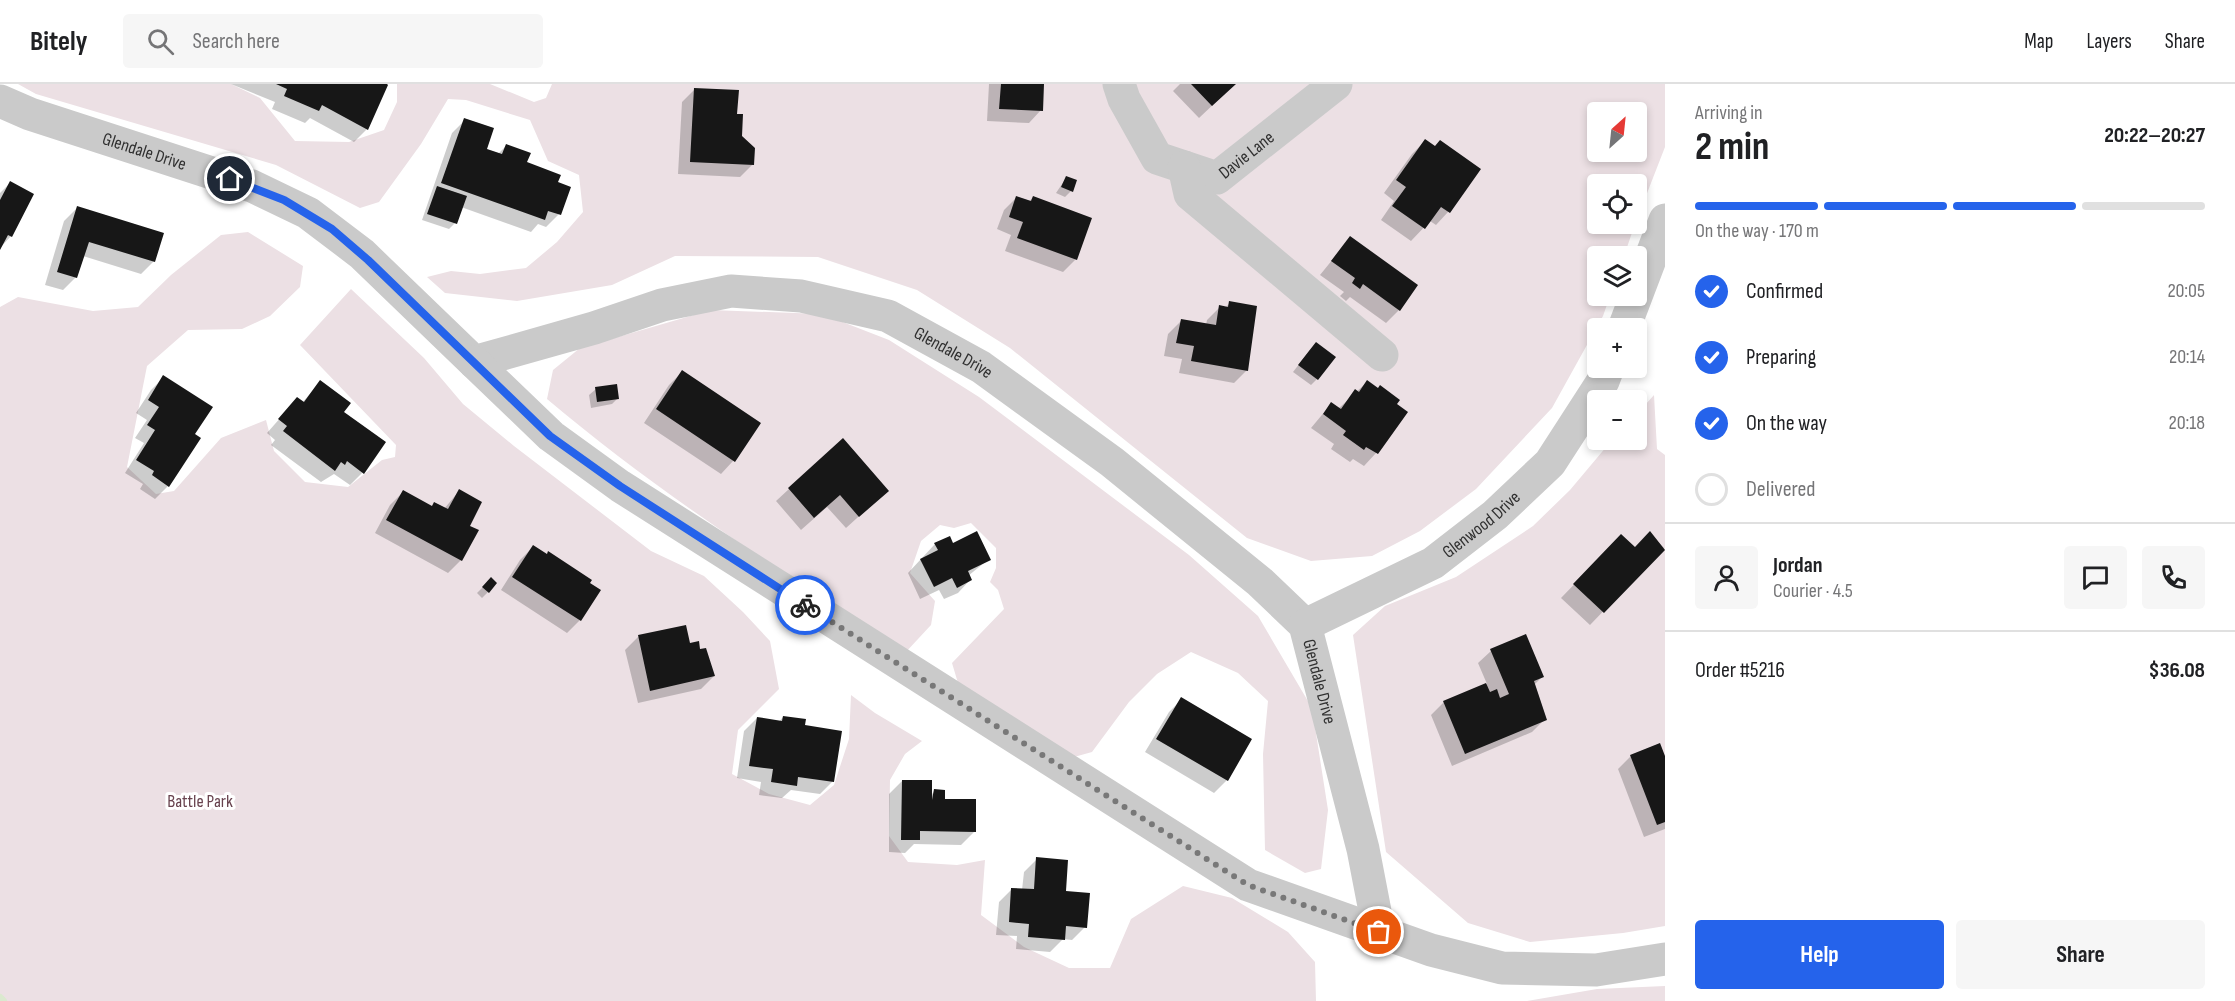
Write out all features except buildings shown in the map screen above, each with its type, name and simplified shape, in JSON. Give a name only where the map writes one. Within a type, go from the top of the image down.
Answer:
[{"type":"street","name":"Davie Lane","points":[[1119,84],[1124,99],[1156,158],[1216,178],[1336,84]]},
{"type":"street","name":"Glendale Drive","points":[[0,100],[30,114],[252,186],[308,213],[362,254],[474,362],[594,328],[662,305],[731,291],[801,296],[888,316],[981,367],[1112,462],[1260,582],[1305,625],[1363,849],[1379,932]]},
{"type":"street","points":[[1184,167],[1190,194],[1382,356]]},
{"type":"street","points":[[1628,318],[1665,220]]},
{"type":"street","points":[[474,362],[550,436],[620,486],[1248,885],[1431,950],[1502,968],[1596,970],[1665,960]]},
{"type":"street","name":"Glenwood Drive","points":[[1305,625],[1432,562],[1495,515],[1550,463],[1604,378]]},
{"type":"green space","points":[[18,84],[231,84],[260,98],[295,141],[349,142],[384,130],[397,102],[397,84],[490,84],[534,102],[546,98],[552,84],[1665,84],[1665,147],[1647,193],[1647,174],[1587,174],[1587,234],[1632,234],[1627,246],[1587,246],[1587,306],[1606,306],[1602,318],[1587,318],[1587,345],[1552,408],[1476,489],[1420,531],[1372,556],[1311,561],[1247,538],[1010,348],[917,290],[818,257],[675,256],[612,285],[517,301],[445,293],[427,277],[451,271],[480,274],[526,268],[557,242],[583,212],[579,175],[548,161],[530,120],[466,100],[448,99],[421,144],[379,202],[360,208],[276,165],[36,94]]},
{"type":"green space","name":"Battle Park","points":[[248,232],[303,266],[300,287],[270,316],[242,329],[188,330],[147,366],[127,467],[156,494],[174,491],[221,438],[266,420],[274,451],[305,482],[348,487],[382,460],[395,457],[396,445],[300,345],[351,289],[424,358],[463,404],[651,551],[704,576],[770,641],[779,689],[738,730],[732,774],[769,794],[810,805],[834,785],[849,739],[851,695],[875,713],[922,741],[905,754],[890,780],[889,836],[908,862],[957,865],[985,860],[981,915],[1024,947],[1069,968],[1110,968],[1131,919],[1183,886],[1232,898],[1288,932],[1315,962],[1316,1001],[0,1001],[0,307],[18,297],[93,311],[138,307],[171,275],[221,235]]},
{"type":"green space","points":[[711,310],[822,314],[889,340],[979,397],[1189,555],[1258,616],[1312,708],[1328,810],[1321,869],[1305,873],[1265,850],[1263,754],[1268,701],[1238,673],[1191,652],[1157,674],[1129,702],[1092,752],[1074,757],[958,683],[952,663],[1004,609],[998,590],[990,582],[996,568],[996,548],[971,523],[954,528],[940,525],[921,541],[910,573],[935,601],[931,625],[905,653],[677,500],[589,434],[547,399],[553,370],[580,348]]},
{"type":"green space","points":[[1654,395],[1657,449],[1665,455],[1665,926],[1623,933],[1530,942],[1468,923],[1386,852],[1353,635],[1385,606],[1456,577],[1533,526],[1570,490],[1604,450],[1647,450],[1647,403]]},
{"type":"green space","points":[[1665,986],[1665,1001],[1527,1001],[1597,989]]},
{"type":"waterway","points":[[0,998],[3,1001]]},
{"type":"way so far","points":[[805,605],[1248,885],[1379,932]]},
{"type":"route","points":[[230,179],[284,200],[332,229],[362,254],[550,436],[620,486],[805,605]]}]
